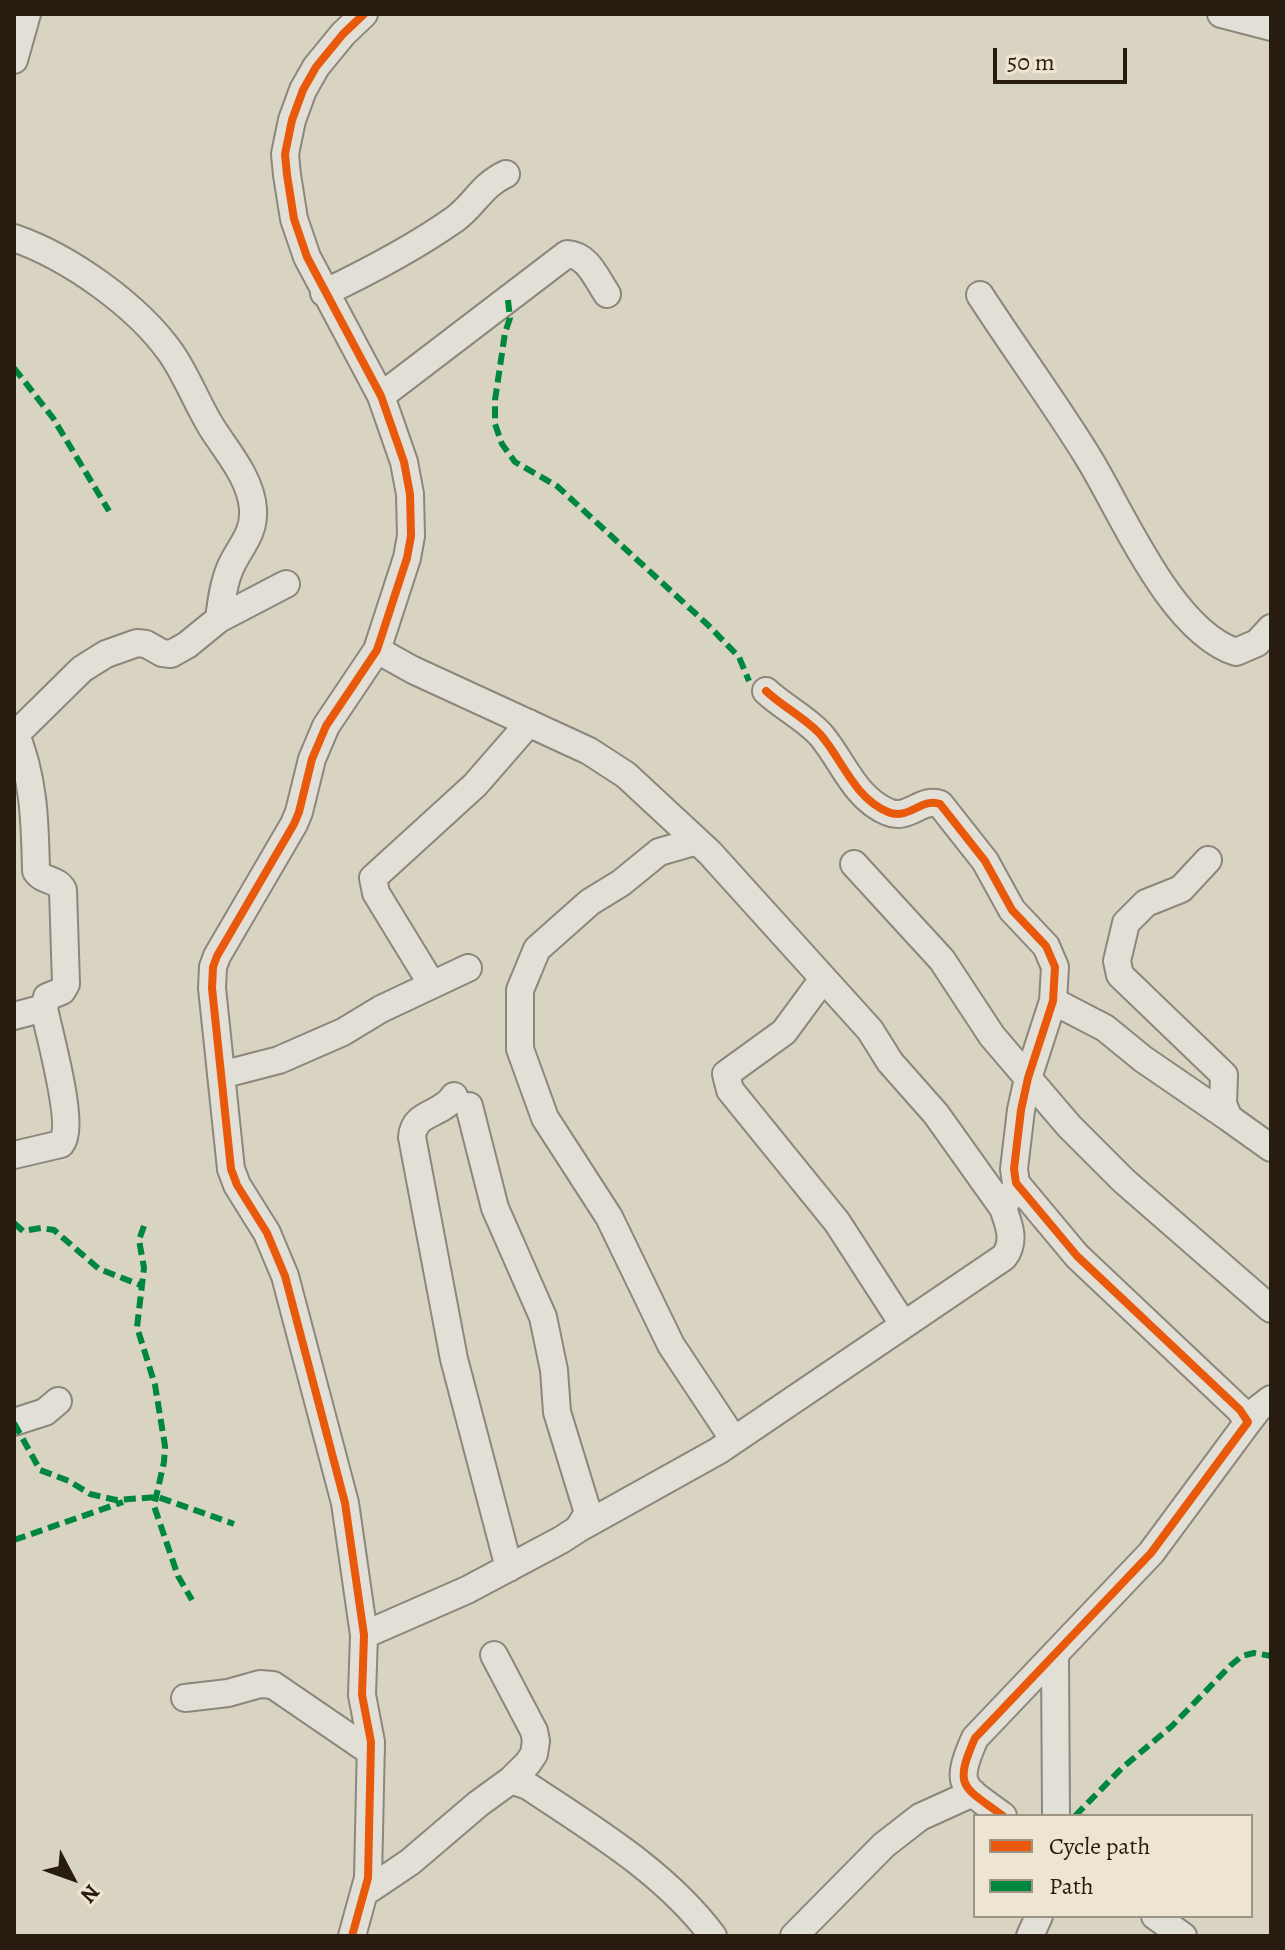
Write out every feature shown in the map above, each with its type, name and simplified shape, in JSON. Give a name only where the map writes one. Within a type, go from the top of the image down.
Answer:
[{"type":"street","points":[[14,60],[27,14]]},
{"type":"street","points":[[352,1936],[368,1878],[371,1752],[362,1695],[364,1635],[339,1475],[285,1276],[267,1233],[237,1185],[231,1169],[212,988],[217,956],[294,824],[312,759],[326,726],[377,650],[407,558],[412,519],[404,462],[381,396],[307,257],[294,219],[285,154],[292,120],[303,90],[316,67],[364,14]]},
{"type":"street","points":[[1221,14],[1271,27]]},
{"type":"street","points":[[324,293],[403,254],[465,212],[477,194],[506,174]]},
{"type":"street","points":[[14,238],[33,245],[106,289],[162,341],[235,462],[251,496],[253,523],[247,540],[229,569],[219,619]]},
{"type":"street","points":[[381,396],[567,254],[585,261],[607,294]]},
{"type":"street","points":[[980,295],[1087,456],[1174,603],[1207,637],[1236,652],[1257,643],[1271,628]]},
{"type":"street","points":[[14,1155],[61,1144],[66,1136],[60,1077],[44,1008],[47,997],[62,991],[66,984],[63,890],[55,881],[41,877],[36,871],[37,828],[32,791],[23,750],[15,734],[82,669],[106,654],[137,643],[171,654],[219,619],[286,584]]},
{"type":"street","points":[[364,1635],[509,1568],[734,1440],[1004,1257],[1009,1250],[1011,1236],[1003,1208],[929,1105],[890,1062],[870,1030],[697,841],[616,768],[589,751],[413,670],[377,650]]},
{"type":"street","points":[[766,691],[816,730],[858,787],[879,807],[896,815],[929,802],[940,804],[985,861],[1012,910],[1052,956],[1055,967],[1053,1001],[1028,1078],[1016,1145],[1016,1183],[1003,1208]]},
{"type":"street","points":[[431,983],[376,893],[373,878],[475,785],[529,723]]},
{"type":"street","points":[[697,841],[659,852],[621,883],[590,902],[537,949],[520,990],[520,1049],[545,1118],[609,1217],[671,1345],[734,1440]]},
{"type":"street","points":[[1208,860],[1181,889],[1146,903],[1126,923],[1118,967],[1126,982],[1224,1075],[1223,1104],[1229,1118]]},
{"type":"street","points":[[854,864],[942,960],[992,1036],[1069,1126],[1124,1181],[1271,1309]]},
{"type":"street","points":[[221,1075],[279,1060],[343,1032],[431,983],[468,968]]},
{"type":"street","points":[[823,979],[784,1032],[726,1074],[726,1081],[730,1090],[837,1222],[903,1324]]},
{"type":"street","points":[[1053,1001],[1105,1028],[1143,1059],[1271,1148]]},
{"type":"street","points":[[14,1016],[44,1008]]},
{"type":"street","points":[[509,1568],[454,1359],[412,1137],[413,1127],[421,1117],[462,1101],[495,1208],[543,1317],[554,1370],[557,1412],[588,1513],[578,1529]]},
{"type":"street","points":[[1016,1183],[1077,1256],[1240,1410],[1248,1422]]},
{"type":"street","points":[[1000,1814],[965,1785],[961,1774],[975,1738],[1151,1553],[1258,1409],[1271,1399]]},
{"type":"street","points":[[14,1422],[45,1412],[58,1401]]},
{"type":"street","points":[[364,1893],[410,1862],[511,1780],[534,1754],[536,1741],[525,1710],[494,1655]]},
{"type":"street","points":[[1055,1657],[1056,1814]]},
{"type":"street","points":[[185,1698],[228,1693],[260,1684],[273,1685],[371,1752]]},
{"type":"street","points":[[511,1780],[528,1786],[651,1872],[682,1898],[713,1936]]},
{"type":"street","points":[[794,1936],[884,1845],[920,1817],[973,1793]]},
{"type":"street","points":[[1158,1918],[1183,1936]]},
{"type":"marked path","points":[[508,300],[510,318],[495,400],[495,424],[502,444],[515,462],[557,486],[708,625],[739,657],[749,681]]},
{"type":"marked path","points":[[14,368],[53,418],[109,511]]},
{"type":"marked path","points":[[14,1223],[23,1231],[41,1228],[54,1230],[99,1269],[143,1286]]},
{"type":"marked path","points":[[144,1226],[139,1240],[144,1268],[137,1327],[155,1385],[165,1446],[154,1506],[178,1576],[192,1600]]},
{"type":"marked path","points":[[14,1423],[40,1470],[69,1481],[90,1494],[116,1500],[158,1497],[234,1524]]},
{"type":"marked path","points":[[14,1540],[123,1502]]},
{"type":"marked path","points":[[1077,1814],[1242,1656],[1254,1653],[1271,1656]]},
{"type":"cycle path","points":[[352,1936],[368,1878],[371,1742],[362,1695],[364,1635],[345,1503],[285,1276],[267,1233],[237,1185],[231,1169],[212,988],[217,956],[294,824],[312,759],[326,726],[377,650],[407,558],[411,536],[410,494],[404,462],[381,396],[307,257],[294,219],[285,154],[292,120],[303,90],[316,67],[364,14]]},
{"type":"cycle path","points":[[766,691],[820,734],[857,788],[876,806],[902,814],[927,804],[940,804],[985,861],[1012,910],[1046,946],[1055,967],[1053,1001],[1021,1110],[1014,1169],[1016,1183],[1077,1256],[1240,1410],[1248,1422],[1151,1553],[975,1738],[964,1767],[966,1784],[1000,1814]]}]
